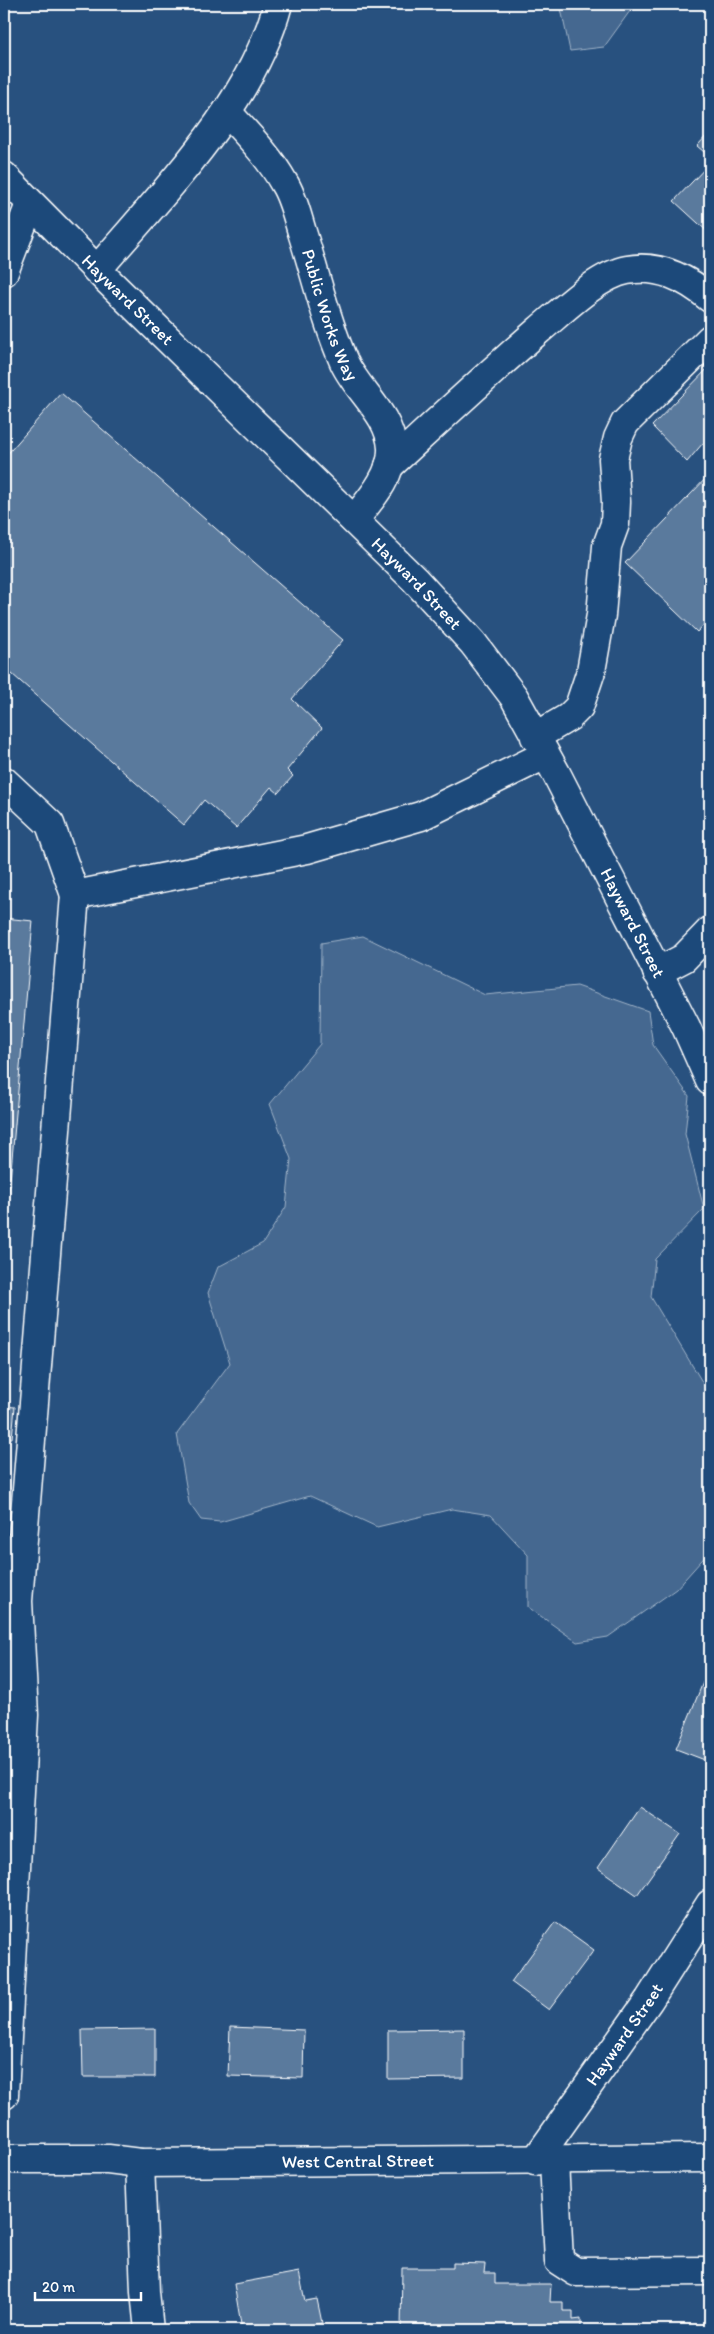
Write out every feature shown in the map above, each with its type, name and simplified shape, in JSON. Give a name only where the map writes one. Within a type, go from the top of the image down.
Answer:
[{"type":"street","points":[[97,270],[174,180],[227,112],[247,81],[263,49],[278,4]]},
{"type":"street","name":"Public Works Way","points":[[227,112],[272,163],[285,184],[298,218],[336,344],[346,365],[383,419],[388,433],[392,448],[389,466],[370,501],[354,520]]},
{"type":"street","name":"Hayward Street","points":[[4,176],[97,270],[442,607],[506,684],[686,1027],[710,1081]]},
{"type":"street","points":[[4,272],[30,204]]},
{"type":"street","points":[[389,466],[523,345],[606,277],[626,270],[661,271],[691,282],[710,298]]},
{"type":"street","points":[[75,895],[307,850],[421,816],[540,746],[579,707],[591,671],[601,615],[607,546],[615,524],[616,502],[613,459],[618,438],[625,423],[710,338]]},
{"type":"street","points":[[4,781],[50,824],[75,895],[18,1601],[24,1716],[8,1942],[4,2095]]},
{"type":"street","points":[[657,972],[684,958],[710,931]]},
{"type":"street","name":"Hayward Street","points":[[544,2161],[710,1904]]},
{"type":"street","name":"West Central Street","points":[[4,2159],[108,2160],[140,2163],[544,2161],[710,2158]]},
{"type":"street","points":[[544,2161],[559,2261],[576,2272],[710,2271]]},
{"type":"street","points":[[140,2163],[149,2330]]},
{"type":"shaded area","points":[[560,4],[635,4],[604,47],[570,51]]},
{"type":"shaded area","points":[[363,936],[485,995],[577,986],[648,1011],[653,1045],[689,1096],[685,1134],[704,1209],[655,1259],[651,1297],[710,1395],[710,1551],[676,1589],[608,1637],[577,1642],[528,1607],[528,1555],[491,1515],[452,1509],[377,1527],[310,1496],[220,1522],[201,1520],[189,1503],[177,1434],[230,1363],[208,1293],[218,1267],[263,1243],[286,1207],[291,1159],[270,1104],[320,1044],[321,943]]},
{"type":"building","points":[[710,132],[710,157],[697,146]]},
{"type":"building","points":[[710,163],[710,234],[674,201]]},
{"type":"building","points":[[710,366],[710,449],[703,443],[687,462],[652,426]]},
{"type":"building","points":[[61,393],[343,640],[292,699],[322,728],[287,770],[293,776],[278,793],[271,787],[236,828],[204,800],[184,825],[4,667],[4,458]]},
{"type":"building","points":[[710,474],[710,618],[697,632],[625,563]]},
{"type":"building","points":[[4,918],[33,921],[4,1249]]},
{"type":"building","points":[[4,1406],[15,1407],[12,1438],[4,1438]]},
{"type":"building","points":[[704,1680],[710,1682],[710,1762],[676,1749]]},
{"type":"building","points":[[640,1807],[680,1834],[637,1895],[598,1868]]},
{"type":"building","points":[[555,1922],[594,1950],[549,2010],[511,1982]]},
{"type":"building","points":[[230,2027],[304,2030],[303,2078],[228,2076]]},
{"type":"building","points":[[155,2029],[155,2077],[83,2077],[82,2030]]},
{"type":"building","points":[[464,2029],[464,2078],[388,2079],[388,2030]]},
{"type":"building","points":[[453,2263],[485,2264],[484,2273],[495,2273],[495,2284],[551,2284],[550,2302],[563,2302],[563,2311],[573,2311],[573,2320],[581,2319],[581,2330],[401,2330],[402,2268],[453,2268]]},
{"type":"building","points":[[299,2272],[305,2301],[317,2299],[322,2323],[280,2330],[242,2330],[234,2284]]}]
